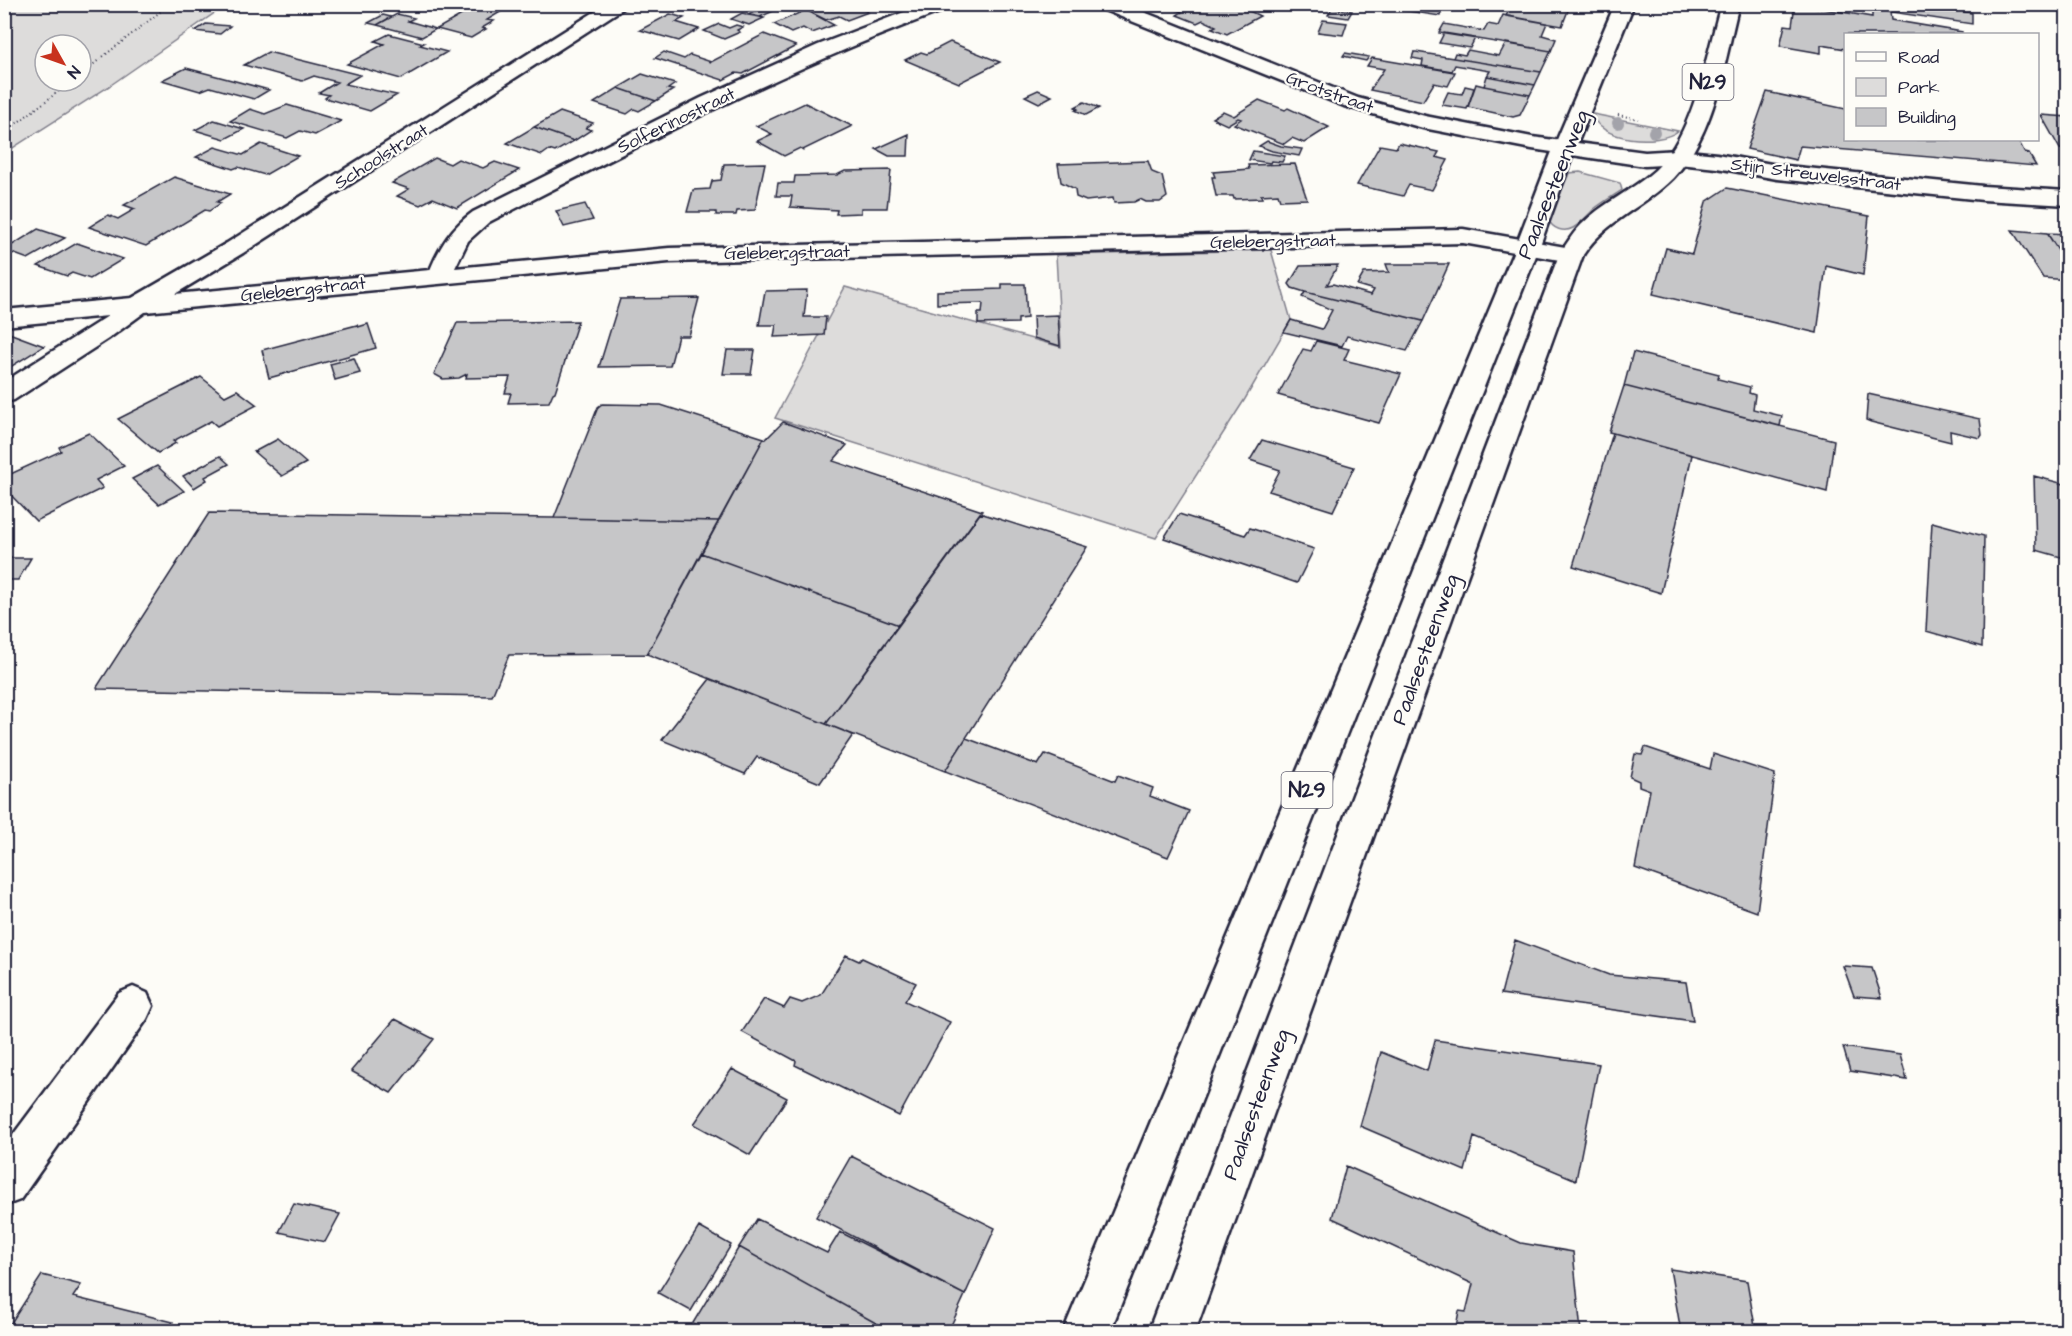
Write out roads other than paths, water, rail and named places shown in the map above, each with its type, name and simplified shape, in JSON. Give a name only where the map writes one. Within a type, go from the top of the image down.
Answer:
[{"type":"street","name":"Schoolstraat","points":[[4,394],[99,334],[139,305],[235,248],[621,4]]},
{"type":"street","name":"Solferinostraat","points":[[440,276],[452,246],[464,229],[481,218],[802,59],[876,28],[944,4]]},
{"type":"street","name":"Grotstraat","points":[[1106,4],[1351,102],[1423,122],[1564,148]]},
{"type":"street","name":"Paalsesteenweg","points":[[1086,1332],[1527,248],[1564,148],[1625,4]]},
{"type":"street","name":"Paalsesteenweg","points":[[1171,1332],[1571,255],[1590,230],[1665,173],[1678,157],[1693,130],[1730,4]]},
{"type":"street","name":"Stijn Streuvelsstraat","points":[[1564,148],[1645,159],[1678,157],[1718,161],[1777,172],[1983,193],[2067,198]]},
{"type":"street","name":"Gelebergstraat","points":[[4,318],[669,255],[1463,236],[1571,255]]},
{"type":"street","points":[[4,1184],[133,1006]]}]
